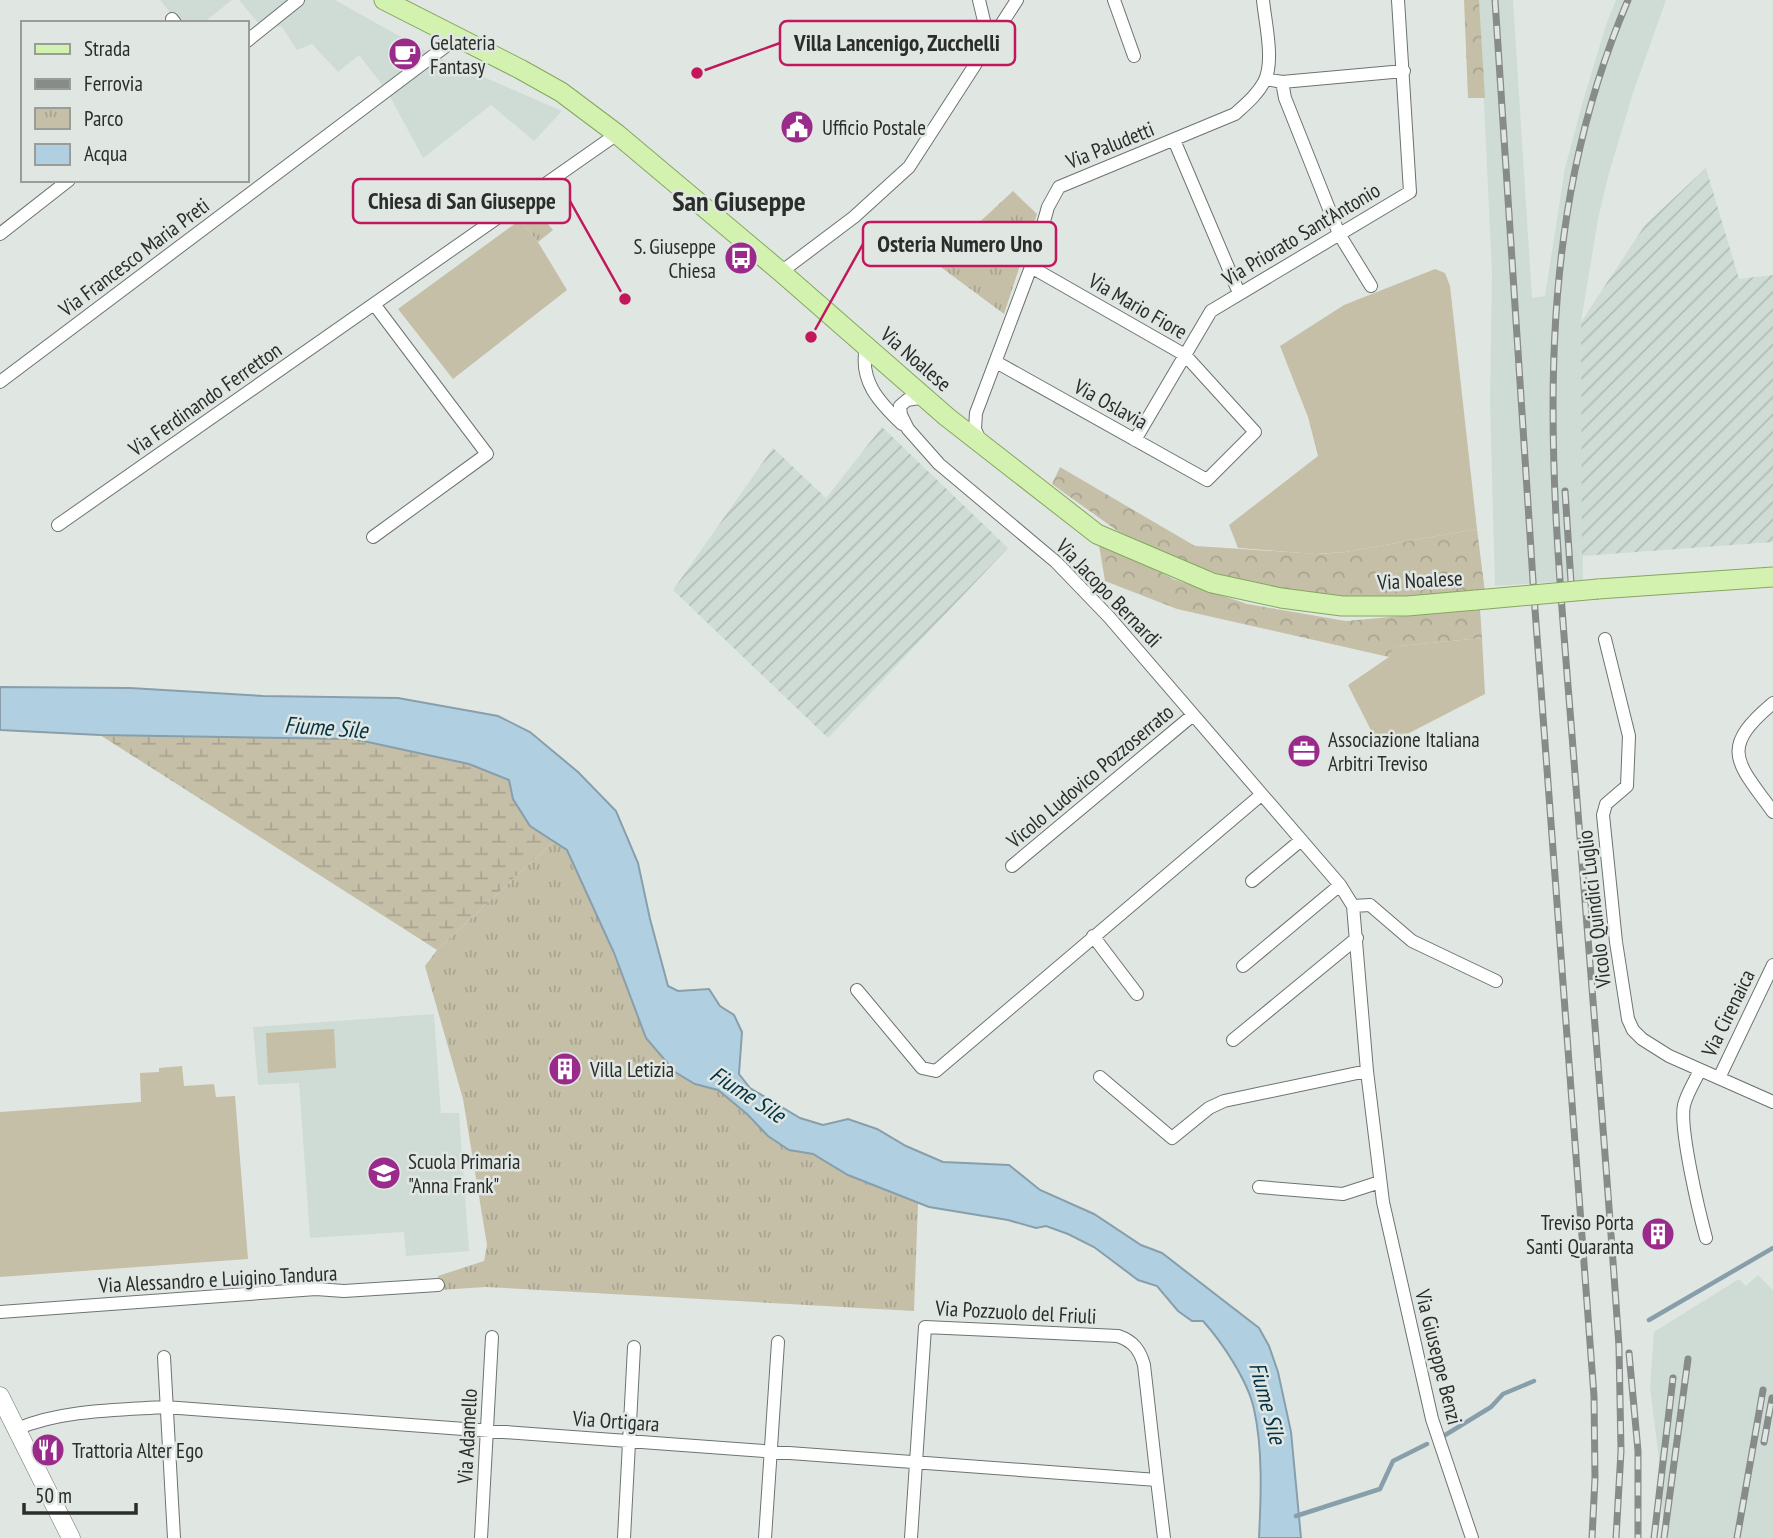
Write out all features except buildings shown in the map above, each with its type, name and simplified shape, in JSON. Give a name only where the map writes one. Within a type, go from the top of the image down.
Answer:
[{"type":"main road","name":"Via Noalese","points":[[384,0],[561,92],[617,134],[981,444],[1097,534],[1212,583],[1281,598],[1342,606],[1407,606],[1773,577]]},
{"type":"street","points":[[248,40],[298,0]]},
{"type":"street","points":[[979,0],[989,43]]},
{"type":"street","points":[[781,272],[854,217],[909,167],[1017,0]]},
{"type":"street","points":[[1114,0],[1134,56]]},
{"type":"street","points":[[1263,0],[1269,55],[1266,79],[1282,82],[1404,71]]},
{"type":"street","name":"Via Priorato Sant'Antonio","points":[[1135,440],[1211,311],[1410,192],[1398,0]]},
{"type":"street","name":"Via Francesco Maria Preti","points":[[0,382],[458,37]]},
{"type":"street","name":"Via Paludetti","points":[[981,444],[975,429],[976,413],[1031,267],[1048,207],[1059,187],[1235,114],[1254,96],[1266,79]]},
{"type":"street","points":[[1282,82],[1285,98],[1339,234],[1371,286]]},
{"type":"street","name":"Via Ferdinando Ferretton","points":[[58,525],[617,134]]},
{"type":"street","points":[[1174,140],[1240,293]]},
{"type":"street","points":[[0,234],[66,182]]},
{"type":"street","name":"Via Mario Fiore","points":[[1031,267],[1185,355],[1255,432],[1207,480]]},
{"type":"street","points":[[373,537],[487,454],[374,304]]},
{"type":"street","name":"Via Jacopo Bernardi","points":[[866,347],[864,366],[869,386],[890,413],[939,464],[1070,574],[1340,885],[1353,906]]},
{"type":"street","name":"Via Oslavia","points":[[996,362],[1207,480]]},
{"type":"street","points":[[908,429],[900,406],[908,400],[925,397]]},
{"type":"street","name":"Vicolo Quindici Luglio","points":[[1605,639],[1630,747],[1627,786],[1606,804],[1602,815],[1616,942],[1628,1019],[1642,1039],[1669,1056],[1700,1070]]},
{"type":"street","points":[[1773,703],[1756,717],[1739,739],[1738,756],[1744,771],[1773,811]]},
{"type":"street","name":"Vicolo Ludovico Pozzoserrato","points":[[1012,866],[1193,715]]},
{"type":"street","points":[[857,990],[922,1068],[936,1071],[1261,795]]},
{"type":"street","points":[[1252,881],[1300,841]]},
{"type":"street","points":[[1243,966],[1340,885]]},
{"type":"street","points":[[1353,906],[1370,905],[1412,942],[1496,981]]},
{"type":"street","name":"Via Giuseppe Benzi","points":[[1353,906],[1380,1182],[1432,1419],[1472,1538]]},
{"type":"street","points":[[1093,936],[1137,994]]},
{"type":"street","points":[[1233,1040],[1357,938]]},
{"type":"street","name":"Via Cirenaica","points":[[1718,1078],[1773,965]]},
{"type":"street","points":[[1100,1077],[1172,1138],[1209,1108],[1224,1101],[1367,1070]]},
{"type":"street","points":[[1706,1238],[1693,1182],[1684,1110],[1700,1070],[1773,1102]]},
{"type":"street","points":[[1259,1187],[1343,1194],[1380,1182]]},
{"type":"street","name":"Via Alessandro e Luigino Tandura","points":[[0,1312],[316,1289],[344,1291],[438,1285]]},
{"type":"street","name":"Via Pozzuolo del Friuli","points":[[911,1538],[925,1327],[1118,1336],[1133,1344],[1142,1356],[1157,1480]]},
{"type":"street","name":"Via Adamello","points":[[481,1538],[492,1336]]},
{"type":"street","points":[[765,1538],[778,1342]]},
{"type":"street","points":[[624,1538],[634,1347]]},
{"type":"street","points":[[164,1357],[174,1538]]},
{"type":"street","points":[[0,1396],[71,1538]]},
{"type":"street","name":"Via Ortigara","points":[[17,1429],[37,1421],[107,1410],[165,1407],[1157,1480]]},
{"type":"street","points":[[1157,1480],[1164,1538]]},
{"type":"shaded area","points":[[160,0],[232,0],[206,21],[177,21]]},
{"type":"shaded area","points":[[239,0],[335,0],[435,56],[562,111],[534,141],[491,105],[423,158],[387,91],[359,55],[338,72],[312,44],[297,50],[282,27],[259,24]]},
{"type":"shaded area","points":[[1479,0],[1513,0],[1532,298],[1545,296],[1565,168],[1583,101],[1616,0],[1666,0],[1633,93],[1609,173],[1598,219],[1581,322],[1583,580],[1495,586],[1490,401],[1492,272]]},
{"type":"shaded area","points":[[1706,168],[1739,279],[1773,275],[1773,542],[1582,556],[1581,322],[1645,225]]},
{"type":"shaded area","points":[[882,427],[1008,548],[828,738],[673,590],[773,448],[826,498]]},
{"type":"shaded area","name":"Scuola Primaria \"Anna Frank\"","points":[[434,1014],[441,1113],[459,1113],[469,1251],[406,1256],[404,1232],[310,1238],[299,1083],[258,1085],[253,1027]]},
{"type":"shaded area","points":[[1758,1275],[1773,1290],[1773,1538],[1664,1538],[1659,1460],[1650,1387],[1654,1332],[1739,1279],[1746,1286]]},
{"type":"green space","points":[[1464,0],[1479,0],[1485,98],[1468,98]]},
{"type":"green space","points":[[1013,191],[1037,214],[1004,314],[938,265],[959,222],[970,231]]},
{"type":"green space","points":[[534,208],[553,230],[538,242],[520,220]]},
{"type":"green space","points":[[520,220],[538,242],[567,290],[453,379],[398,309]]},
{"type":"green space","points":[[1435,269],[1445,273],[1450,286],[1477,529],[1345,552],[1316,554],[1238,548],[1229,525],[1318,456],[1308,417],[1280,346],[1344,305]]},
{"type":"green space","points":[[1060,467],[1195,546],[1319,554],[1477,529],[1485,592],[1404,599],[1326,596],[1243,583],[1180,560],[1119,532],[1052,484]]},
{"type":"green space","points":[[1098,539],[1173,579],[1247,604],[1346,621],[1480,609],[1482,638],[1398,646],[1389,657],[1177,609],[1105,581]]},
{"type":"green space","points":[[1482,638],[1485,694],[1380,748],[1348,685],[1389,657],[1398,646]]},
{"type":"green space","points":[[100,735],[354,739],[469,764],[510,781],[524,817],[554,841],[437,950]]},
{"type":"green space","points":[[554,841],[567,850],[581,877],[630,994],[695,1084],[718,1090],[768,1136],[788,1150],[813,1154],[848,1175],[918,1203],[914,1311],[486,1287],[439,1290],[438,1276],[484,1261],[487,1245],[463,1099],[425,966],[437,950]]},
{"type":"green space","points":[[334,1029],[336,1068],[268,1073],[266,1033]]},
{"type":"green space","points":[[182,1066],[184,1086],[214,1084],[216,1097],[235,1096],[248,1259],[0,1277],[0,1112],[141,1102],[140,1073],[159,1072],[159,1068]]},
{"type":"water","name":"Fiume Sile","points":[[0,687],[130,688],[263,696],[398,698],[498,716],[530,732],[578,772],[616,811],[638,863],[668,986],[678,991],[709,989],[720,1006],[734,1015],[742,1032],[739,1074],[750,1088],[800,1118],[823,1125],[848,1119],[877,1129],[906,1146],[943,1162],[1009,1165],[1040,1190],[1094,1214],[1141,1245],[1162,1253],[1259,1328],[1278,1372],[1291,1432],[1301,1538],[1259,1538],[1260,1457],[1251,1398],[1226,1351],[1203,1321],[1192,1321],[1178,1311],[1157,1286],[1138,1280],[1094,1247],[1068,1234],[1046,1226],[1036,1228],[1008,1220],[929,1207],[848,1175],[813,1154],[789,1150],[768,1136],[718,1090],[695,1084],[675,1072],[646,1038],[614,953],[567,850],[530,826],[513,799],[509,780],[469,764],[354,739],[100,735],[0,730]]},
{"type":"waterway","points":[[1649,1320],[1773,1248]]},
{"type":"waterway","points":[[1442,1437],[1491,1407],[1503,1394],[1534,1381]]},
{"type":"waterway","points":[[1296,1516],[1380,1489],[1393,1461],[1427,1444]]},
{"type":"railway","points":[[1495,0],[1534,596],[1594,1396],[1595,1478],[1592,1538]]},
{"type":"railway","points":[[1616,1538],[1621,1451],[1619,1347],[1559,567],[1553,376],[1559,282],[1572,188],[1594,94],[1628,0]]},
{"type":"railway","points":[[1565,491],[1571,582]]},
{"type":"railway","points":[[1629,1353],[1638,1451],[1638,1538]]},
{"type":"railway","points":[[1664,1538],[1688,1359]]},
{"type":"railway","points":[[1654,1538],[1673,1378]]},
{"type":"railway","points":[[1737,1538],[1763,1390]]},
{"type":"railway","points":[[1764,1442],[1772,1398]]},
{"type":"place","name":"Gelateria Fantasy","points":[[405,54]]},
{"type":"place","name":"Villa Lancenigo, Zucchelli","points":[[697,73]]},
{"type":"place","name":"Ufficio Postale","points":[[797,127]]},
{"type":"place","name":"S. Giuseppe Chiesa","points":[[741,258]]},
{"type":"place","name":"Chiesa di San Giuseppe","points":[[625,299]]},
{"type":"place","name":"Osteria Numero Uno","points":[[811,337]]},
{"type":"place","name":"Associazione Italiana Arbitri Treviso","points":[[1304,751]]},
{"type":"place","name":"Villa Letizia","points":[[565,1069]]},
{"type":"place","name":"Scuola Primaria \"Anna Frank\"","points":[[384,1173]]},
{"type":"place","name":"Treviso Porta Santi Quaranta","points":[[1658,1234]]},
{"type":"place","name":"Trattoria Alter Ego","points":[[48,1450]]},
{"type":"district","name":"San Giuseppe","points":[[739,200]]}]
